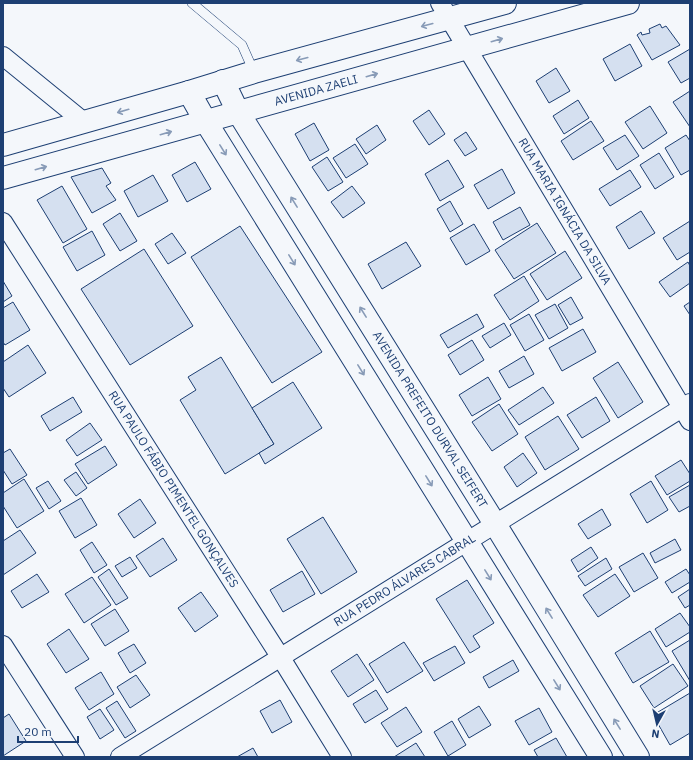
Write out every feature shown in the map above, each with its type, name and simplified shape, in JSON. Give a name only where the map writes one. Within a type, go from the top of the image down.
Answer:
[{"type":"street","points":[[3,145],[190,92],[444,11],[505,3]]},
{"type":"street","name":"AVENIDA ZAELI","points":[[3,178],[628,3]]},
{"type":"street","name":"RUA MARIA IGNÁCIA DA SILVA","points":[[444,11],[687,411]]},
{"type":"street","points":[[3,56],[84,122]]},
{"type":"street","name":"AVENIDA PREFEITO DURVAL SEIFERT","points":[[223,81],[238,112],[495,524],[638,757]]},
{"type":"street","points":[[190,92],[206,122],[601,757]]},
{"type":"street","name":"RUA PAULO FÁBIO PIMENTEL GONÇALVES","points":[[3,222],[281,658],[342,757]]},
{"type":"street","name":"RUA PEDRO ÁLVARES CABRAL","points":[[120,757],[495,524],[687,411]]},
{"type":"street","points":[[3,645],[75,757]]},
{"type":"lane","points":[[192,3],[242,45],[254,72]]},
{"type":"building","points":[[660,24],[662,28],[666,26],[680,45],[652,60],[637,35],[641,32],[642,35],[650,33],[649,29]]},
{"type":"building","points":[[630,44],[642,66],[615,81],[603,59]]},
{"type":"building","points":[[690,49],[690,78],[681,83],[668,62]]},
{"type":"building","points":[[556,68],[570,91],[549,103],[536,81]]},
{"type":"building","points":[[690,91],[690,127],[673,102]]},
{"type":"building","points":[[578,100],[589,118],[564,134],[553,116]]},
{"type":"building","points":[[650,106],[667,133],[643,149],[625,122]]},
{"type":"building","points":[[429,110],[445,134],[429,145],[413,121]]},
{"type":"building","points":[[591,121],[604,141],[573,160],[561,141]]},
{"type":"building","points":[[314,123],[329,150],[310,161],[295,134]]},
{"type":"building","points":[[377,125],[386,140],[366,154],[356,139]]},
{"type":"building","points":[[466,132],[477,149],[465,156],[454,140]]},
{"type":"building","points":[[625,135],[639,156],[617,170],[603,148]]},
{"type":"building","points":[[686,135],[690,141],[690,170],[681,175],[665,148]]},
{"type":"building","points":[[355,144],[368,164],[346,178],[333,158]]},
{"type":"building","points":[[659,153],[674,177],[655,189],[640,165]]},
{"type":"building","points":[[327,157],[343,182],[328,191],[312,167]]},
{"type":"building","points":[[448,160],[464,187],[440,201],[425,174]]},
{"type":"building","points":[[195,162],[211,189],[187,202],[172,175]]},
{"type":"building","points":[[102,168],[111,183],[106,186],[116,200],[92,213],[71,177]]},
{"type":"building","points":[[502,169],[515,193],[488,209],[474,185]]},
{"type":"building","points":[[630,170],[641,187],[610,206],[599,189]]},
{"type":"building","points":[[153,175],[168,201],[138,217],[124,191]]},
{"type":"building","points":[[62,186],[87,229],[63,243],[37,200]]},
{"type":"building","points":[[352,186],[365,203],[343,218],[331,202]]},
{"type":"building","points":[[450,201],[463,224],[450,232],[437,209]]},
{"type":"building","points":[[520,207],[530,225],[503,240],[493,222]]},
{"type":"building","points":[[641,211],[655,233],[629,249],[616,227]]},
{"type":"building","points":[[120,213],[137,241],[120,251],[103,224]]},
{"type":"building","points":[[690,221],[690,252],[677,260],[663,238]]},
{"type":"building","points":[[537,223],[556,253],[514,279],[495,250]]},
{"type":"building","points":[[474,224],[490,251],[466,265],[450,238]]},
{"type":"building","points":[[240,226],[322,352],[272,383],[191,257]]},
{"type":"building","points":[[92,231],[105,255],[77,271],[63,247]]},
{"type":"building","points":[[172,233],[186,253],[168,264],[155,244]]},
{"type":"building","points":[[406,242],[421,266],[382,289],[368,264]]},
{"type":"building","points":[[144,249],[193,326],[130,365],[81,289]]},
{"type":"building","points":[[565,251],[582,278],[547,300],[530,274]]},
{"type":"building","points":[[688,262],[690,266],[690,283],[670,297],[659,282]]},
{"type":"building","points":[[524,276],[539,301],[510,320],[494,295]]},
{"type":"building","points":[[3,281],[12,296],[3,302]]},
{"type":"building","points":[[571,297],[583,318],[570,325],[558,305]]},
{"type":"building","points":[[13,302],[30,330],[5,345],[3,342],[3,308]]},
{"type":"building","points":[[690,302],[690,315],[684,306]]},
{"type":"building","points":[[555,304],[568,328],[549,339],[535,315]]},
{"type":"building","points":[[477,314],[484,327],[448,348],[440,335]]},
{"type":"building","points":[[529,314],[544,340],[525,351],[510,325]]},
{"type":"building","points":[[504,323],[511,335],[490,348],[482,336]]},
{"type":"building","points":[[583,329],[596,352],[562,371],[549,348]]},
{"type":"building","points":[[472,340],[484,360],[460,375],[448,355]]},
{"type":"building","points":[[28,345],[46,373],[9,397],[3,388],[3,362]]},
{"type":"building","points":[[524,356],[534,374],[509,388],[499,371]]},
{"type":"building","points":[[221,357],[274,444],[225,474],[180,400],[196,390],[188,377]]},
{"type":"building","points":[[618,362],[643,402],[618,418],[593,378]]},
{"type":"building","points":[[488,377],[501,399],[472,416],[459,395]]},
{"type":"building","points":[[293,382],[322,428],[265,464],[259,453],[274,444],[252,408]]},
{"type":"building","points":[[543,387],[554,403],[519,425],[508,410]]},
{"type":"building","points":[[73,397],[82,412],[50,431],[41,416]]},
{"type":"building","points":[[596,397],[610,421],[582,438],[567,415]]},
{"type":"building","points":[[499,404],[518,434],[492,451],[472,422]]},
{"type":"building","points":[[558,416],[579,449],[545,470],[525,437]]},
{"type":"building","points":[[90,423],[102,440],[77,456],[66,440]]},
{"type":"building","points":[[105,446],[117,465],[88,484],[75,464]]},
{"type":"building","points":[[10,449],[27,475],[12,484],[3,470],[3,453]]},
{"type":"building","points":[[523,453],[537,473],[517,487],[504,467]]},
{"type":"building","points":[[681,460],[690,474],[690,481],[667,495],[655,476]]},
{"type":"building","points":[[76,472],[87,488],[76,496],[64,480]]},
{"type":"building","points":[[24,479],[44,511],[17,528],[3,506],[3,493]]},
{"type":"building","points":[[48,481],[61,501],[49,509],[36,488]]},
{"type":"building","points":[[651,481],[668,510],[647,523],[630,494]]},
{"type":"building","points":[[690,485],[690,506],[679,512],[669,497]]},
{"type":"building","points":[[81,498],[97,525],[75,538],[59,511]]},
{"type":"building","points":[[140,499],[156,523],[134,538],[118,514]]},
{"type":"building","points":[[602,509],[611,525],[588,539],[578,524]]},
{"type":"building","points":[[323,517],[357,572],[321,594],[287,539]]},
{"type":"building","points":[[20,530],[36,553],[3,575],[3,541]]},
{"type":"building","points":[[163,538],[177,560],[150,577],[136,556]]},
{"type":"building","points":[[675,539],[681,550],[655,563],[650,553]]},
{"type":"building","points":[[92,542],[107,565],[94,573],[80,550]]},
{"type":"building","points":[[591,547],[598,558],[578,572],[571,560]]},
{"type":"building","points":[[643,553],[658,578],[634,592],[619,567]]},
{"type":"building","points":[[130,557],[137,568],[122,577],[115,566]]},
{"type":"building","points":[[606,558],[612,569],[585,586],[578,576]]},
{"type":"building","points":[[109,569],[128,598],[116,605],[98,577]]},
{"type":"building","points":[[686,569],[690,575],[690,582],[672,593],[665,582]]},
{"type":"building","points":[[302,571],[315,594],[283,612],[270,590]]},
{"type":"building","points":[[37,574],[49,592],[22,608],[11,591]]},
{"type":"building","points":[[615,574],[630,596],[598,617],[583,595]]},
{"type":"building","points":[[92,577],[111,605],[84,623],[65,594]]},
{"type":"building","points":[[467,580],[494,623],[473,636],[480,647],[470,653],[436,599]]},
{"type":"building","points":[[690,589],[690,605],[685,608],[678,597]]},
{"type":"building","points":[[201,592],[218,616],[195,632],[178,608]]},
{"type":"building","points":[[115,609],[129,631],[105,646],[91,624]]},
{"type":"building","points":[[680,613],[690,627],[690,632],[666,647],[655,629]]},
{"type":"building","points":[[69,629],[89,659],[66,673],[47,644]]},
{"type":"building","points":[[650,631],[669,662],[633,683],[615,653]]},
{"type":"building","points":[[690,640],[690,681],[672,651]]},
{"type":"building","points":[[404,642],[423,671],[387,693],[369,664]]},
{"type":"building","points":[[134,644],[146,663],[130,673],[118,653]]},
{"type":"building","points":[[455,646],[465,663],[434,681],[423,663]]},
{"type":"building","points":[[357,654],[374,680],[348,697],[331,671]]},
{"type":"building","points":[[513,660],[519,671],[489,688],[483,677]]},
{"type":"building","points":[[673,664],[688,686],[654,708],[640,686]]},
{"type":"building","points":[[101,672],[114,694],[89,710],[75,688]]},
{"type":"building","points":[[136,675],[150,695],[130,708],[117,687]]},
{"type":"building","points":[[376,690],[388,709],[365,723],[353,704]]},
{"type":"building","points":[[690,693],[690,733],[670,745],[653,715]]},
{"type":"building","points":[[280,700],[292,722],[272,733],[260,711]]},
{"type":"building","points":[[117,701],[136,731],[125,738],[106,708]]},
{"type":"building","points":[[479,706],[491,725],[469,738],[458,719]]},
{"type":"building","points":[[406,707],[422,732],[397,747],[381,723]]},
{"type":"building","points":[[539,708],[552,732],[529,745],[515,721]]},
{"type":"building","points":[[100,709],[114,730],[100,739],[87,717]]},
{"type":"building","points":[[9,714],[26,741],[3,756],[3,718]]},
{"type":"building","points":[[452,721],[466,745],[448,756],[434,732]]},
{"type":"building","points":[[556,738],[567,757],[538,757],[534,750]]},
{"type":"building","points":[[416,743],[425,757],[394,757]]},
{"type":"building","points":[[253,748],[258,757],[237,757]]}]
